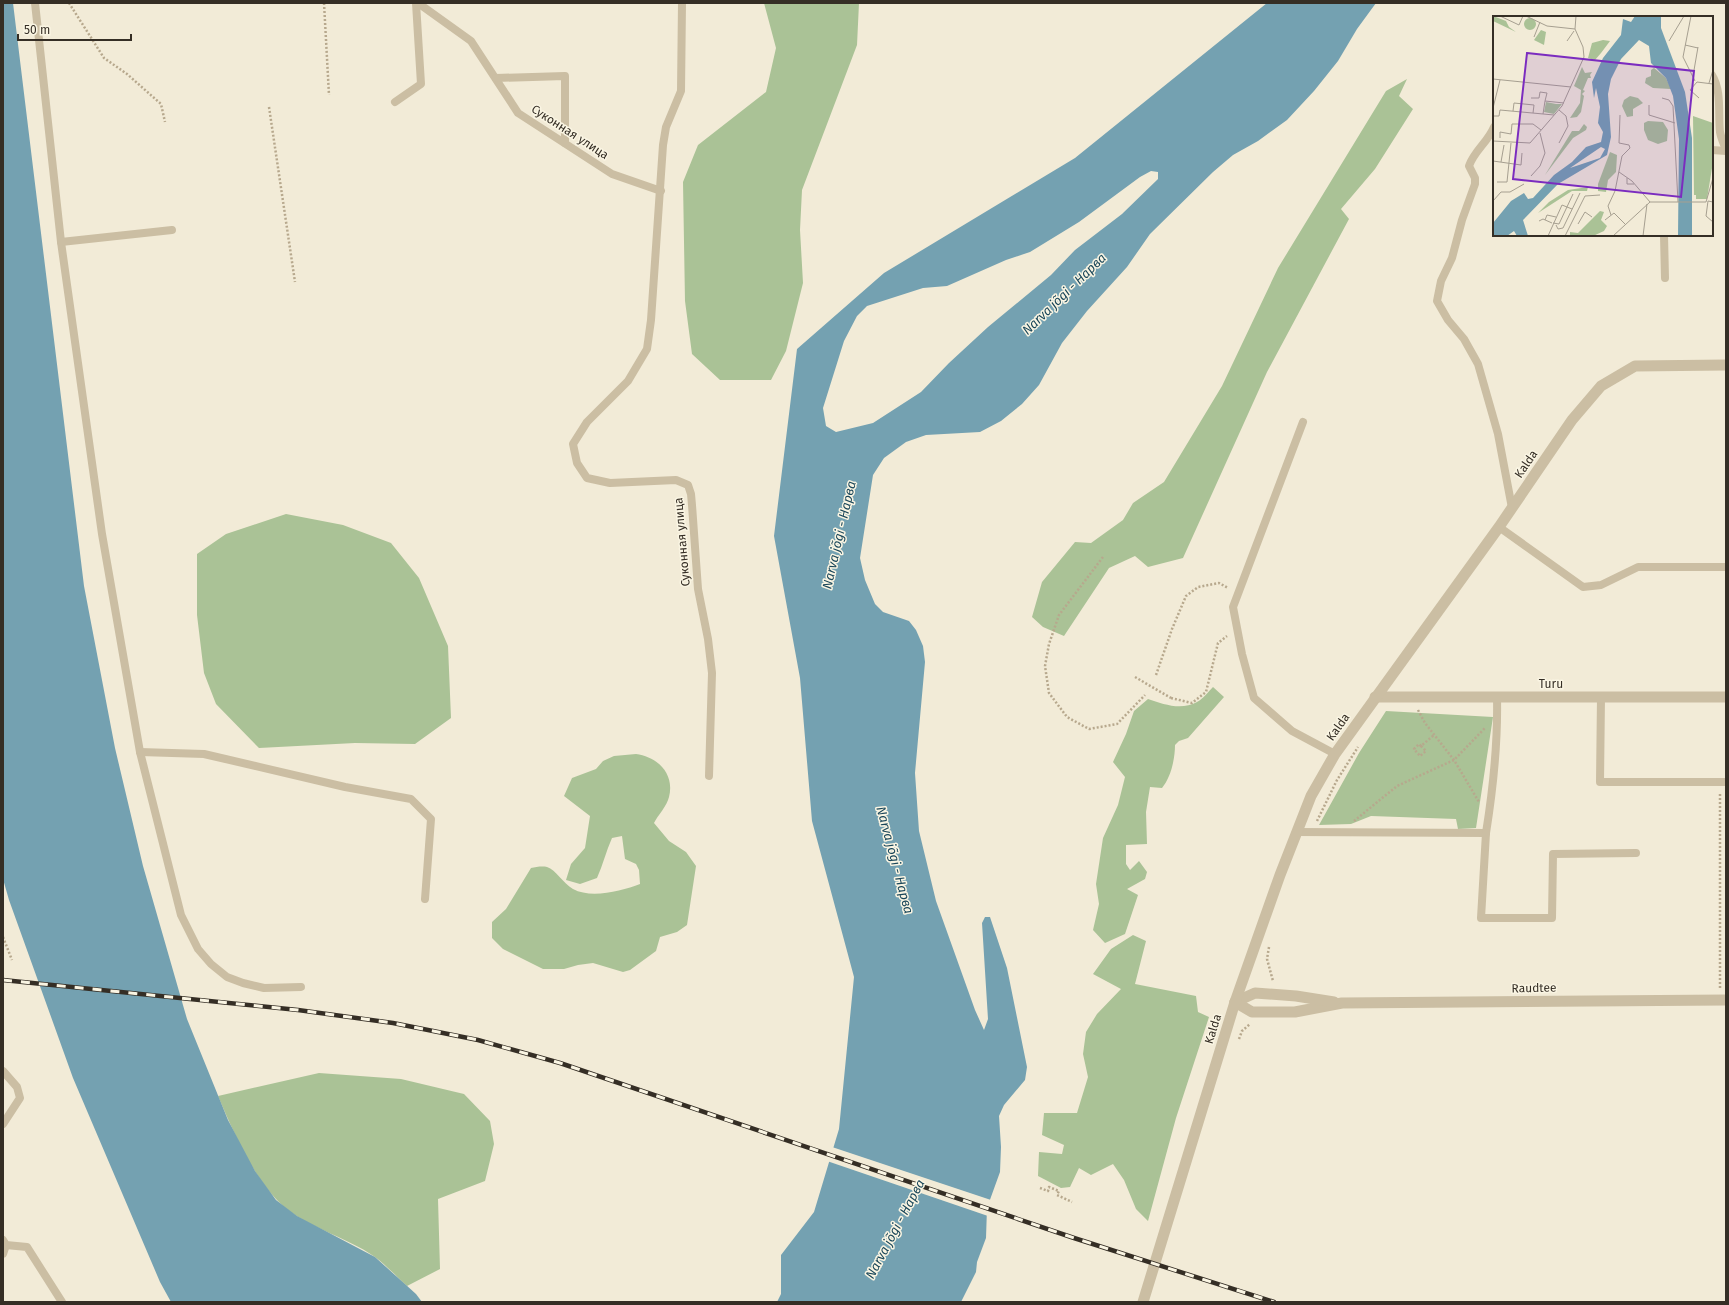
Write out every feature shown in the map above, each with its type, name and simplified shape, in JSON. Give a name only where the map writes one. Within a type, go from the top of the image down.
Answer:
[{"type":"street","name":"Kalda","points":[[1143,1302],[1235,1002],[1297,832],[1312,796],[1335,754],[1500,527],[1572,420],[1601,386],[1635,366],[1726,365]]},
{"type":"street","name":"Turu","points":[[1375,697],[1726,697]]},
{"type":"street","name":"Raudtee","points":[[1235,1002],[1255,993],[1296,996],[1342,1003],[1723,1000]]},
{"type":"street","name":"Raudtee","points":[[1235,1002],[1252,1012],[1296,1012],[1342,1003]]},
{"type":"lane","points":[[35,3],[62,242],[102,534],[140,752],[181,915],[198,949],[211,964],[227,977],[264,988],[302,987]]},
{"type":"lane","points":[[395,102],[421,84],[417,3]]},
{"type":"lane","name":"Суконная улица","points":[[417,3],[471,41],[518,113],[612,174],[661,191]]},
{"type":"lane","name":"Суконная улица","points":[[682,3],[681,91],[666,127],[652,320],[647,349],[628,380],[587,422],[573,444],[577,463],[587,478],[610,483],[676,480],[688,485],[692,505],[698,589],[708,639],[712,673],[708,776]]},
{"type":"lane","points":[[496,78],[565,76],[565,144]]},
{"type":"lane","points":[[1713,77],[1718,96],[1720,134],[1726,151],[1713,150]]},
{"type":"lane","points":[[1493,130],[1490,137],[1471,160],[1469,166],[1475,178],[1475,184],[1462,220],[1452,258],[1441,281],[1437,301],[1448,320],[1464,339],[1478,364],[1498,434],[1512,508]]},
{"type":"lane","points":[[62,242],[172,230]]},
{"type":"lane","points":[[1664,236],[1665,278]]},
{"type":"lane","points":[[1303,422],[1233,607],[1254,698],[1292,731],[1335,754]]},
{"type":"lane","points":[[1500,527],[1583,587],[1601,585],[1638,567],[1726,567]]},
{"type":"lane","points":[[1497,697],[1497,727],[1490,808],[1486,833],[1481,918],[1552,918],[1552,854],[1636,854]]},
{"type":"lane","points":[[1601,697],[1600,782],[1723,782]]},
{"type":"lane","points":[[140,752],[204,754],[345,787],[411,799],[431,819],[425,899]]},
{"type":"lane","points":[[1297,832],[1486,833]]},
{"type":"lane","points":[[3,1071],[17,1087],[20,1098],[3,1124]]},
{"type":"lane","points":[[3,1254],[4,1242],[27,1247],[62,1302]]},
{"type":"path","points":[[69,3],[104,58],[127,74],[161,104],[165,122]]},
{"type":"path","points":[[324,3],[329,95]]},
{"type":"path","points":[[269,107],[295,282]]},
{"type":"path","points":[[1104,557],[1059,616],[1049,644],[1045,666],[1049,693],[1067,717],[1089,729],[1117,724],[1144,695]]},
{"type":"path","points":[[1156,675],[1172,629],[1186,596],[1198,587],[1219,583],[1238,593]]},
{"type":"path","points":[[1135,677],[1171,698],[1192,703],[1206,692],[1218,643],[1237,629]]},
{"type":"path","points":[[1414,697],[1418,713],[1454,760],[1479,801],[1490,808]]},
{"type":"path","points":[[1350,833],[1351,824],[1397,786],[1454,760],[1490,722],[1497,711]]},
{"type":"path","points":[[1421,746],[1426,751],[1420,756],[1414,749],[1419,744],[1421,746],[1434,735]]},
{"type":"path","points":[[1723,782],[1723,1000]]},
{"type":"path","points":[[3,937],[12,960]]},
{"type":"path","points":[[1040,1188],[1048,1191],[1049,1187],[1059,1191],[1057,1195],[1072,1202]]},
{"type":"green space","points":[[764,3],[859,3],[857,45],[802,190],[800,230],[803,283],[786,351],[771,380],[720,380],[692,354],[685,301],[683,182],[698,145],[766,92],[776,48]]},
{"type":"green space","points":[[1407,79],[1399,96],[1413,109],[1375,169],[1341,209],[1349,219],[1267,372],[1183,558],[1148,567],[1135,556],[1109,568],[1064,636],[1043,627],[1032,617],[1042,582],[1075,542],[1091,543],[1123,520],[1133,503],[1164,482],[1222,386],[1278,268],[1386,91]]},
{"type":"green space","points":[[286,514],[343,525],[391,543],[419,578],[448,646],[451,718],[415,744],[355,743],[259,748],[216,704],[204,673],[197,615],[197,554],[226,534]]},
{"type":"green space","points":[[1213,687],[1224,697],[1188,738],[1179,741],[1175,745],[1172,768],[1168,779],[1162,788],[1150,787],[1146,812],[1147,844],[1126,845],[1126,864],[1130,870],[1139,861],[1147,872],[1145,879],[1127,889],[1138,895],[1125,934],[1105,943],[1093,930],[1099,904],[1096,884],[1103,838],[1118,805],[1125,777],[1113,762],[1126,734],[1134,711],[1148,699],[1172,706],[1191,705],[1201,699]]},
{"type":"green space","points":[[1386,711],[1493,717],[1476,828],[1458,829],[1456,819],[1371,816],[1351,824],[1319,825],[1359,753]]},
{"type":"green space","points":[[636,754],[651,759],[663,768],[667,774],[670,788],[669,797],[654,823],[669,841],[686,852],[696,866],[687,925],[677,932],[660,937],[656,951],[630,970],[623,972],[593,963],[564,969],[543,969],[503,949],[492,938],[492,922],[506,909],[531,868],[547,867],[573,889],[580,892],[597,894],[606,893],[640,884],[639,870],[636,864],[625,859],[622,836],[612,838],[597,878],[580,884],[566,880],[571,864],[585,848],[590,816],[564,796],[572,778],[596,769],[603,761],[614,756]]},
{"type":"green space","points":[[1133,935],[1146,941],[1135,984],[1196,996],[1198,1012],[1209,1017],[1176,1118],[1148,1221],[1136,1209],[1124,1180],[1113,1164],[1091,1175],[1079,1168],[1070,1187],[1061,1188],[1038,1176],[1039,1152],[1062,1154],[1064,1145],[1042,1135],[1044,1113],[1077,1113],[1088,1077],[1083,1054],[1086,1032],[1097,1014],[1121,989],[1093,974],[1111,949]]},
{"type":"green space","points":[[319,1073],[401,1079],[464,1094],[490,1121],[494,1144],[485,1181],[438,1199],[440,1269],[407,1286],[375,1257],[351,1243],[310,1224],[286,1208],[276,1199],[250,1163],[236,1137],[218,1096]]},
{"type":"water","points":[[3,3],[13,3],[84,586],[115,748],[143,866],[187,1019],[228,1120],[255,1171],[276,1200],[297,1216],[375,1257],[416,1294],[422,1302],[171,1302],[160,1282],[73,1078],[9,900],[3,879]]},
{"type":"water","name":"Narva jõgi - Нарва","points":[[1267,3],[1376,3],[1357,29],[1338,61],[1314,91],[1287,120],[1258,141],[1233,155],[1213,172],[1150,234],[1127,267],[1087,311],[1062,343],[1039,385],[1022,404],[1001,421],[980,432],[926,435],[906,442],[884,458],[873,475],[860,558],[865,580],[875,604],[883,612],[909,621],[916,630],[923,646],[925,662],[915,773],[919,831],[936,901],[975,1010],[984,1030],[988,1019],[982,923],[985,917],[990,917],[1007,968],[1027,1067],[1025,1080],[1004,1105],[999,1116],[1001,1147],[1000,1172],[987,1208],[986,1238],[977,1262],[976,1272],[961,1302],[777,1302],[781,1294],[781,1255],[814,1212],[839,1129],[854,977],[812,821],[800,678],[774,536],[797,349],[884,273],[1075,158]],"holes":[[[1151,171],[1158,172],[1158,179],[1122,214],[1075,250],[1051,275],[988,327],[949,363],[921,392],[873,423],[836,432],[826,426],[823,408],[844,341],[857,316],[867,306],[923,288],[947,286],[1006,260],[1030,252],[1079,222],[1140,177]]]},
{"type":"pier","points":[[832,1147],[991,1200],[988,1216],[827,1161]]},
{"type":"railway","points":[[3,980],[298,1010],[393,1023],[478,1040],[560,1063],[1074,1238],[1274,1302]]}]
